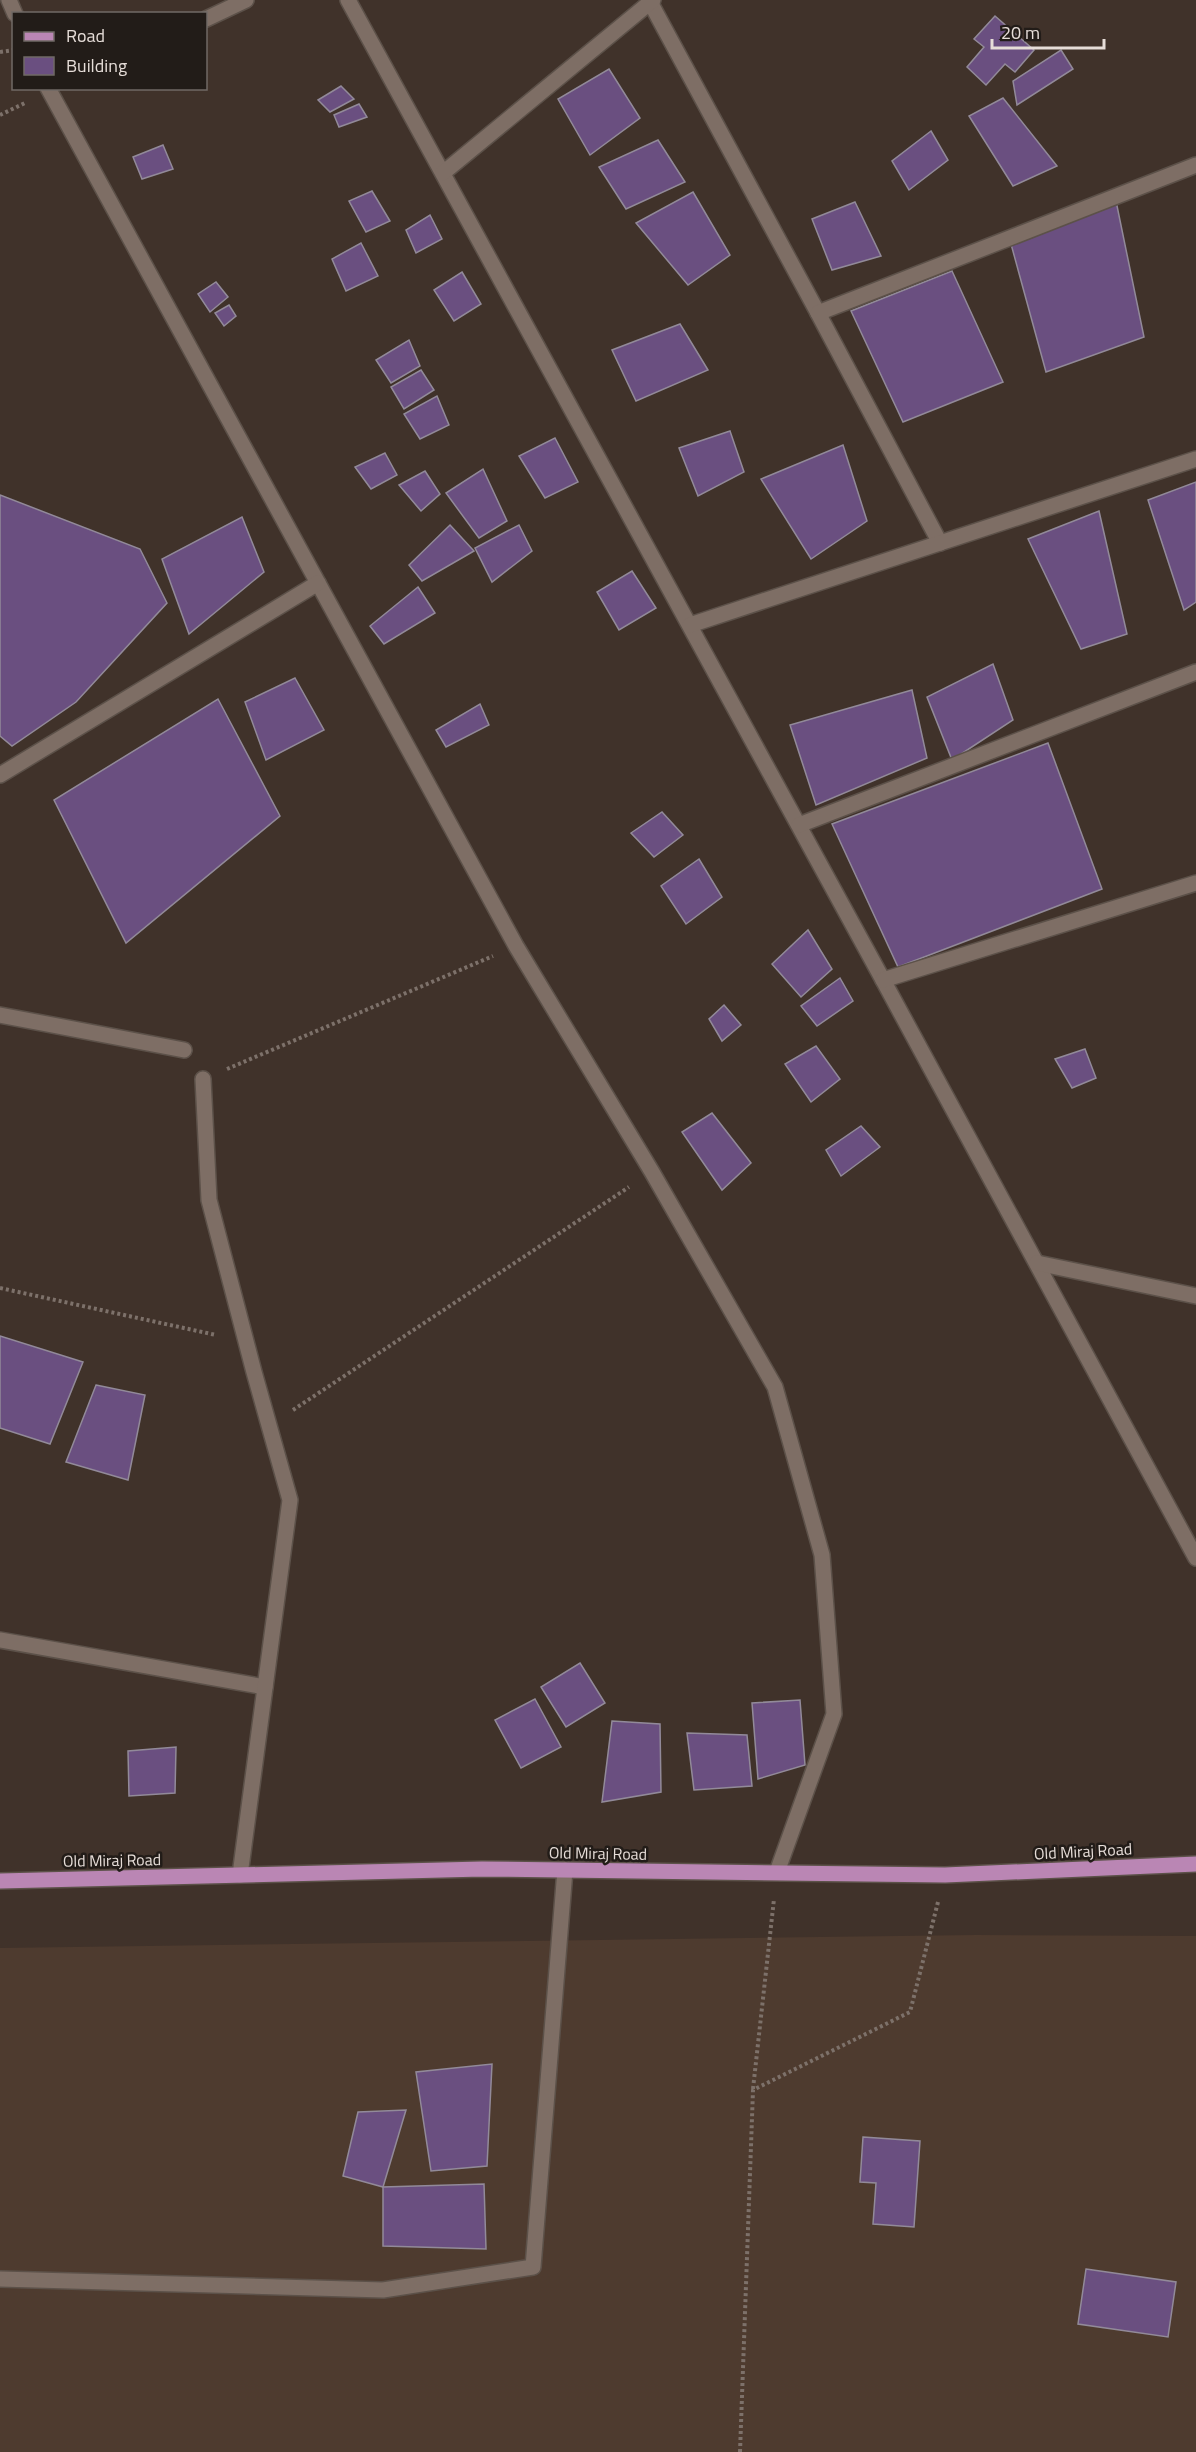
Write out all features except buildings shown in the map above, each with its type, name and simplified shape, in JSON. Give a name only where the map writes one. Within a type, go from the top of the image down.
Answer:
[{"type":"main road","name":"Old Miraj Road","points":[[0,1881],[482,1869],[945,1875],[1196,1864]]},
{"type":"street","points":[[207,19],[246,0]]},
{"type":"street","points":[[348,0],[884,980],[1196,1558]]},
{"type":"street","points":[[443,173],[652,1],[940,543]]},
{"type":"street","points":[[51,90],[516,946],[652,1172],[775,1387],[822,1555],[834,1714],[777,1872]]},
{"type":"street","points":[[818,313],[1196,165]]},
{"type":"street","points":[[690,625],[1196,459]]},
{"type":"street","points":[[0,775],[318,583]]},
{"type":"street","points":[[799,825],[1196,672]]},
{"type":"street","points":[[884,980],[1196,883]]},
{"type":"street","points":[[0,1015],[184,1050]]},
{"type":"street","points":[[203,1079],[209,1200],[290,1500],[240,1875]]},
{"type":"street","points":[[1037,1263],[1196,1296]]},
{"type":"street","points":[[0,1640],[265,1688]]},
{"type":"street","points":[[0,2278],[383,2290],[533,2267],[565,1870]]},
{"type":"path","points":[[203,1079],[516,946]]},
{"type":"path","points":[[269,1426],[652,1172]]},
{"type":"path","points":[[0,1288],[246,1342]]},
{"type":"path","points":[[740,2452],[753,2090],[777,1872]]},
{"type":"path","points":[[753,2090],[910,2012],[945,1875]]},
{"type":"shaded area","points":[[976,1935],[1196,1936],[1196,2452],[0,2452],[0,1948]]}]
